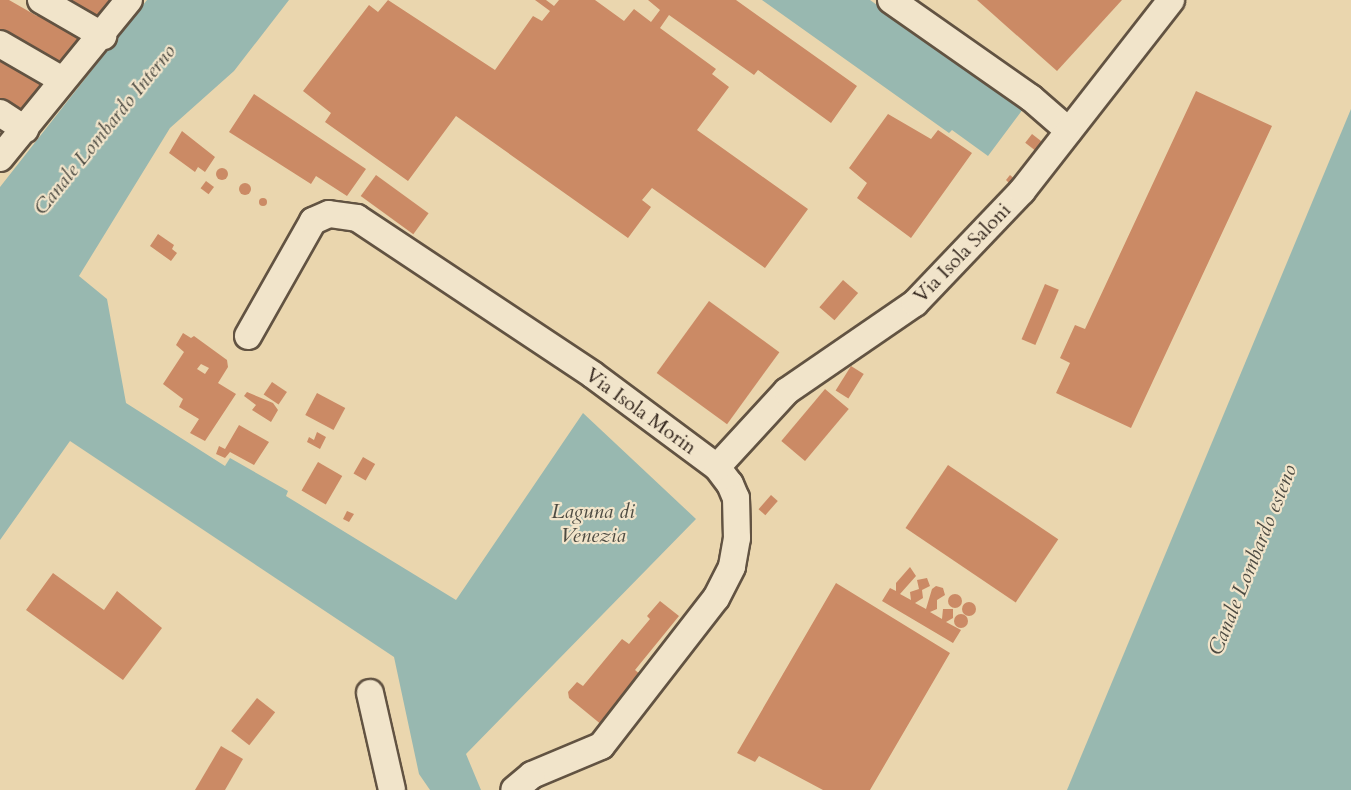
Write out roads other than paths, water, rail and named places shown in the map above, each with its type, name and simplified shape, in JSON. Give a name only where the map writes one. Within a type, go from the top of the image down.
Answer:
[{"type":"street","points":[[41,0],[103,36]]},
{"type":"street","points":[[0,158],[62,80],[103,36],[129,0]]},
{"type":"street","points":[[891,0],[1031,98],[1069,131]]},
{"type":"street","name":"Via Isola Saloni","points":[[717,467],[787,391],[915,303],[1022,191],[1170,0]]},
{"type":"street","points":[[0,44],[62,80]]},
{"type":"street","points":[[0,113],[25,129]]},
{"type":"street","name":"Via Isola Morin","points":[[248,336],[313,221],[323,215],[346,215],[494,307],[717,467],[736,498],[737,538],[732,567],[717,598],[601,746],[532,775],[519,782],[514,790]]},
{"type":"street","points":[[370,693],[392,790]]},
{"type":"water","name":"Laguna di Venezia","points":[[147,0],[289,0],[234,71],[170,128],[79,276],[107,299],[126,403],[225,466],[230,458],[288,491],[286,496],[456,600],[583,413],[696,519],[466,754],[481,790],[430,790],[419,774],[394,657],[70,441],[0,540],[0,187]]},
{"type":"water","points":[[762,0],[870,0],[1023,109],[988,156],[952,130],[949,133]]},
{"type":"water","name":"Canale Lombardo esteno","points":[[1351,109],[1351,790],[1067,790]]},
{"type":"water label","name":"Canale Lombardo Interno","points":[[105,130]]}]
